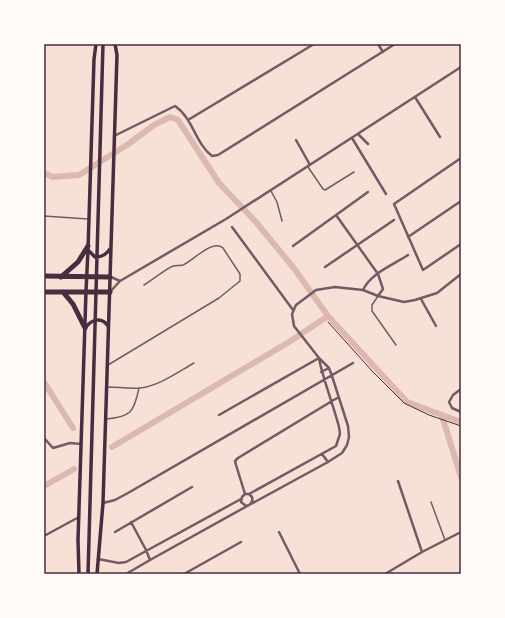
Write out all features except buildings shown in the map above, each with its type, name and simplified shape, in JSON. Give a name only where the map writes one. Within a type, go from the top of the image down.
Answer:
[{"type":"highway","points":[[61,277],[78,262],[88,248]]},
{"type":"highway","points":[[44,276],[110,277]]},
{"type":"highway","points":[[44,292],[110,292]]},
{"type":"highway","points":[[63,292],[73,304],[85,328]]},
{"type":"main road","points":[[78,574],[89,173],[96,44]]},
{"type":"main road","points":[[88,574],[104,44]]},
{"type":"main road","points":[[97,574],[103,503],[117,55],[115,44]]},
{"type":"main road","points":[[88,248],[93,256],[101,257],[108,253],[111,248]]},
{"type":"main road","points":[[85,328],[91,321],[97,319],[106,322],[108,326]]},
{"type":"street","points":[[188,120],[314,44]]},
{"type":"street","points":[[378,44],[383,52]]},
{"type":"street","points":[[114,136],[173,106],[176,106],[188,120],[207,152],[212,156],[218,155],[395,44]]},
{"type":"street","points":[[110,292],[120,281],[246,206],[461,67]]},
{"type":"street","points":[[415,97],[440,137]]},
{"type":"street","points":[[358,134],[368,144]]},
{"type":"street","points":[[352,138],[386,194]]},
{"type":"street","points":[[296,140],[309,166]]},
{"type":"street","points":[[461,158],[394,204],[423,270],[461,244]]},
{"type":"street","points":[[293,246],[368,192]]},
{"type":"street","points":[[408,237],[461,201]]},
{"type":"street","points":[[336,215],[378,274],[383,289],[378,296]]},
{"type":"street","points":[[325,267],[394,220]]},
{"type":"street","points":[[232,227],[293,310]]},
{"type":"street","points":[[364,290],[367,282],[408,255]]},
{"type":"street","points":[[126,574],[342,453],[347,445],[349,437],[348,426],[329,368],[319,358],[298,331],[293,321],[293,310],[296,305],[316,290],[322,288],[341,287],[364,290],[378,296],[404,302],[421,299],[437,293],[461,274]]},
{"type":"street","points":[[110,277],[120,281]]},
{"type":"street","points":[[421,299],[436,326]]},
{"type":"street","points":[[245,494],[249,494],[336,446],[340,434],[339,427],[332,401],[321,372],[319,358]]},
{"type":"street","points":[[219,415],[319,358]]},
{"type":"street","points":[[103,503],[115,500],[128,493],[353,364]]},
{"type":"street","points":[[321,372],[329,368]]},
{"type":"street","points":[[461,389],[453,395],[449,402],[452,408],[461,412]]},
{"type":"street","points":[[245,494],[235,461],[339,398]]},
{"type":"street","points":[[44,438],[53,448],[70,443],[81,444]]},
{"type":"street","points":[[322,454],[328,462]]},
{"type":"street","points":[[398,481],[422,552]]},
{"type":"street","points":[[115,532],[192,487]]},
{"type":"street","points":[[98,559],[118,563],[126,562],[241,499],[245,494]]},
{"type":"street","points":[[241,499],[242,504],[246,506],[250,504],[253,498],[249,494]]},
{"type":"street","points":[[44,536],[79,517]]},
{"type":"street","points":[[131,522],[150,560]]},
{"type":"street","points":[[279,532],[300,574]]},
{"type":"street","points":[[385,574],[422,552],[461,532]]},
{"type":"street","points":[[184,574],[240,542]]},
{"type":"lane","points":[[309,166],[325,190],[354,172]]},
{"type":"lane","points":[[271,190],[277,202],[282,221]]},
{"type":"lane","points":[[44,216],[88,219]]},
{"type":"lane","points":[[107,366],[219,298],[240,281],[241,278],[224,248],[217,245],[210,247],[183,265],[172,266],[144,285]]},
{"type":"lane","points":[[378,296],[372,305],[372,312],[396,345]]},
{"type":"lane","points":[[106,387],[139,388],[156,384],[194,363]]},
{"type":"lane","points":[[105,419],[121,417],[127,414],[133,408],[137,400],[139,388]]},
{"type":"lane","points":[[431,502],[445,540]]},
{"type":"path","points":[[328,322],[373,372],[404,403],[451,424],[461,426]]},
{"type":"waterway","points":[[44,173],[53,177],[79,175],[127,145],[154,125],[170,117],[178,120],[219,183],[255,221],[293,267],[328,316],[407,402],[461,422]]},
{"type":"waterway","points":[[112,447],[289,342],[328,316]]},
{"type":"waterway","points":[[44,382],[73,428]]},
{"type":"waterway","points":[[442,416],[461,477]]},
{"type":"waterway","points":[[44,486],[74,469]]}]
